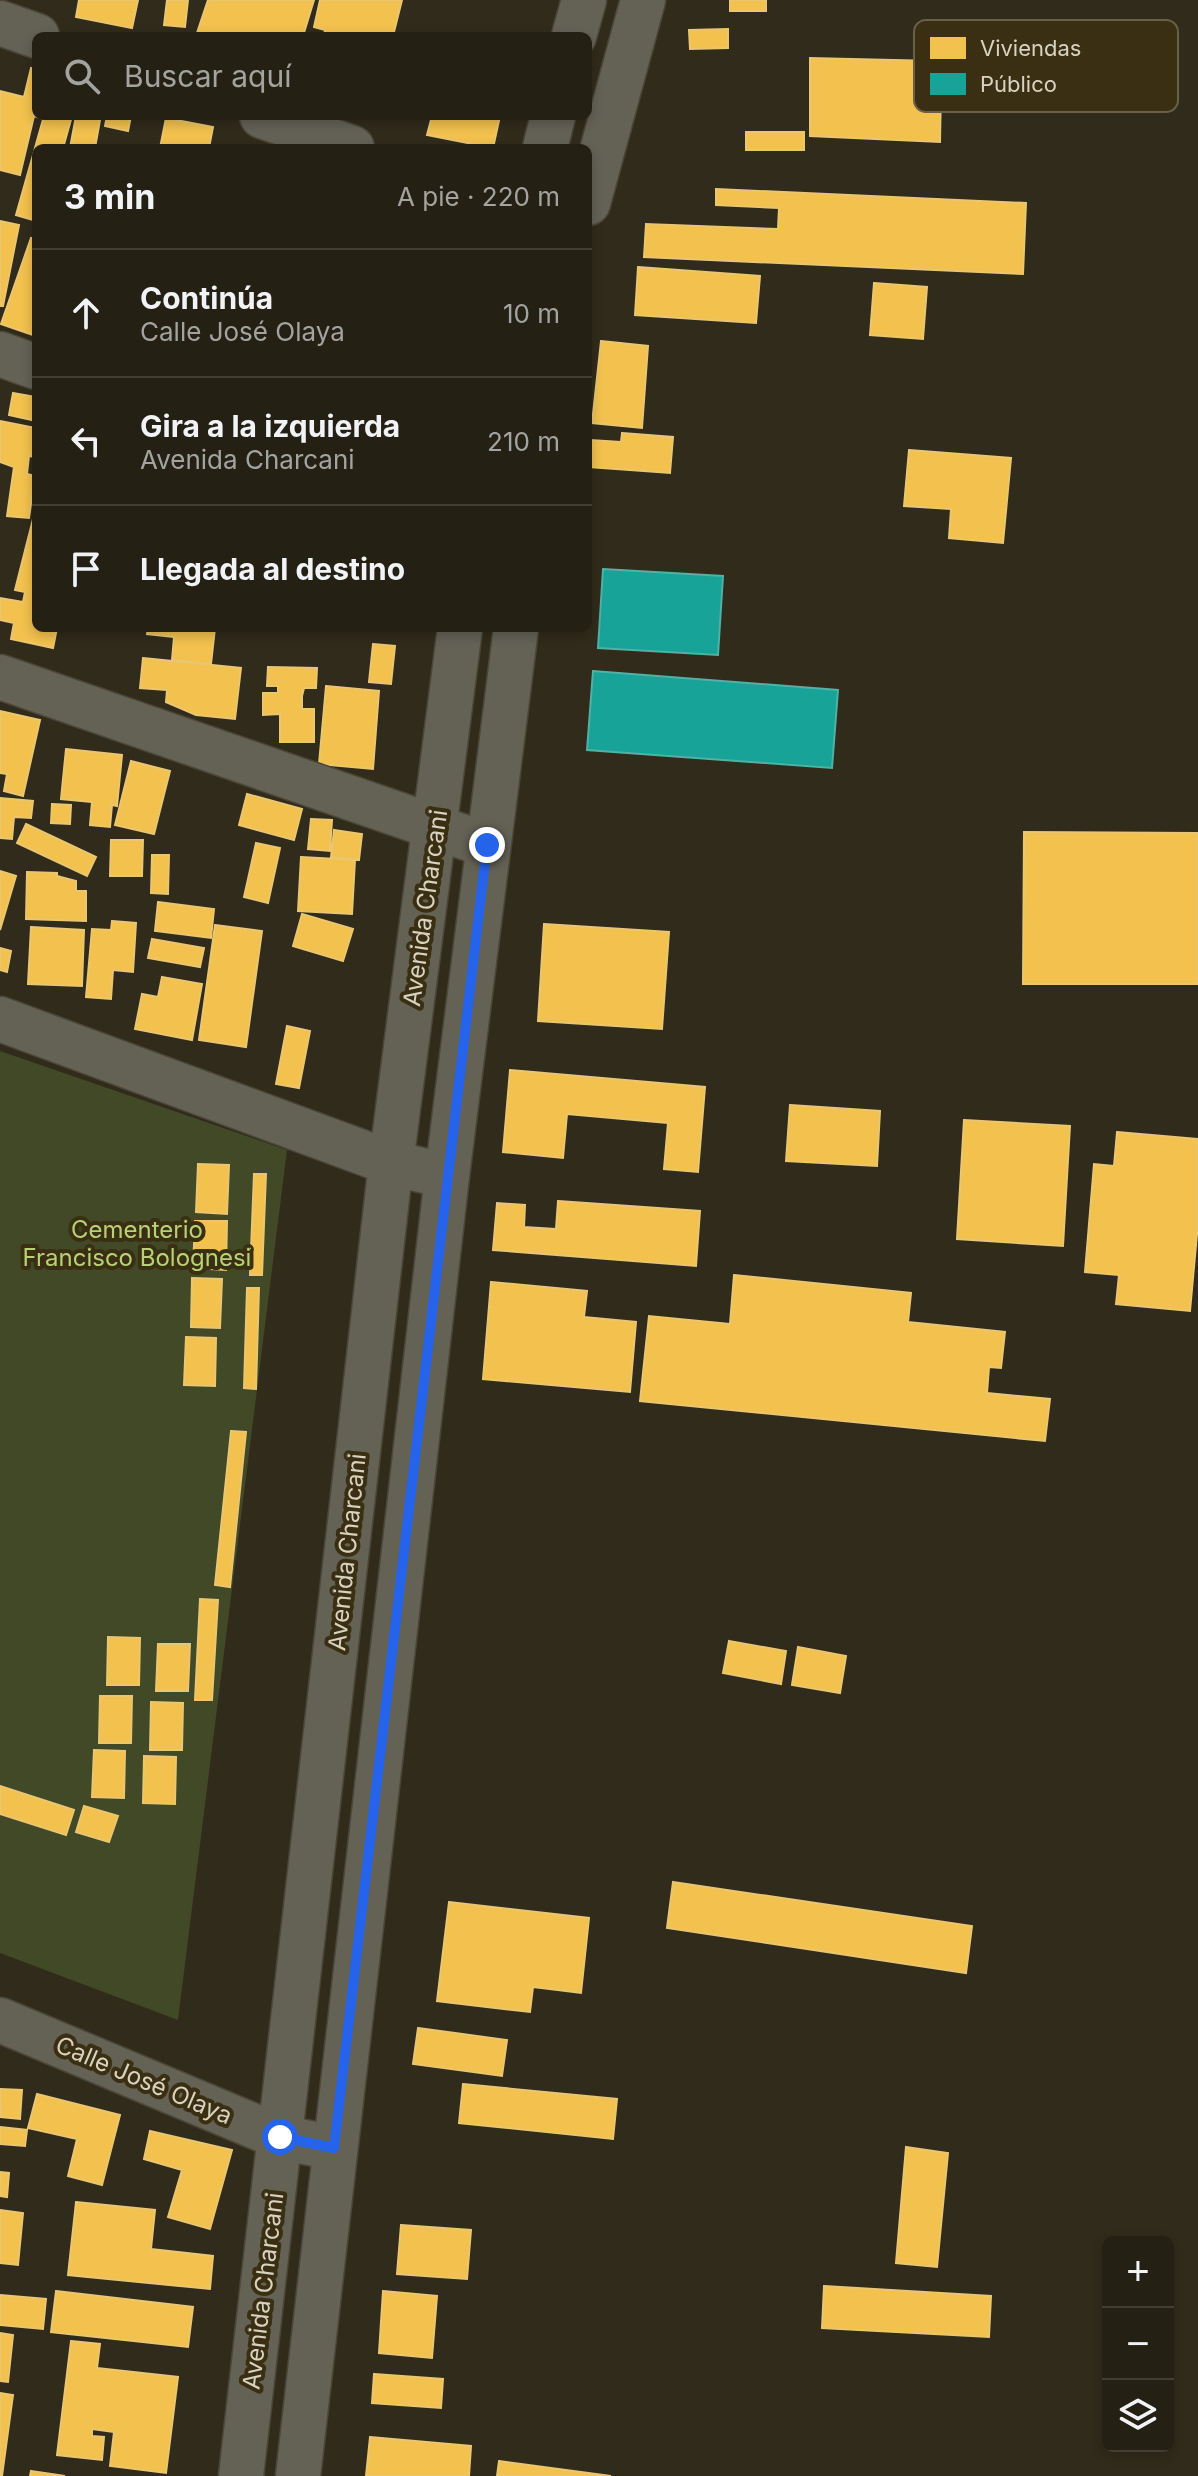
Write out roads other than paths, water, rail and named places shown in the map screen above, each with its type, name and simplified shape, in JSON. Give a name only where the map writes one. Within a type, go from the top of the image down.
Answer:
[{"type":"main road","points":[[575,32],[584,0]]},
{"type":"main road","points":[[592,188],[643,0]]},
{"type":"main road","points":[[0,23],[32,34]]},
{"type":"main road","points":[[273,120],[341,144]]},
{"type":"main road","points":[[546,144],[552,120]]},
{"type":"main road","points":[[0,354],[32,366]]},
{"type":"main road","name":"Avenida Charcani","points":[[241,2476],[391,1163],[460,632]]},
{"type":"main road","points":[[298,2476],[447,1176],[515,632]]},
{"type":"main road","points":[[0,677],[487,845]]},
{"type":"main road","points":[[0,1019],[391,1163],[447,1176]]},
{"type":"main road","name":"Calle José Olaya","points":[[0,2020],[280,2137],[334,2148]]},
{"type":"park label","name":"Cementerio Francisco Bolognesi","points":[[137,1243]]}]
